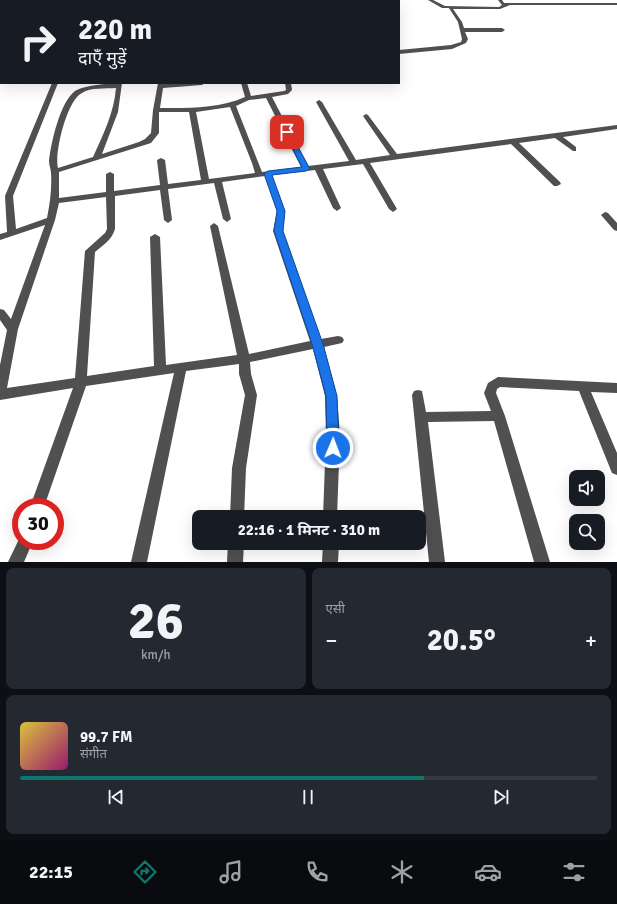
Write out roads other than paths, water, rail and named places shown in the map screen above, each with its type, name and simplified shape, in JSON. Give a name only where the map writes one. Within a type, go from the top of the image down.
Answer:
[{"type":"street","points":[[430,0],[444,7],[468,8],[500,8],[510,2]]},
{"type":"street","points":[[462,0],[468,8]]},
{"type":"street","points":[[500,0],[503,4],[510,2],[617,3]]},
{"type":"street","points":[[400,52],[458,45],[465,42],[460,22],[450,7]]},
{"type":"street","points":[[462,30],[502,30]]},
{"type":"street","points":[[12,234],[10,196],[55,84]]},
{"type":"street","points":[[96,158],[113,119],[119,99],[119,84],[82,91],[73,96],[58,133],[53,162],[53,166],[56,170],[55,201],[51,220],[13,329],[0,395],[160,370],[244,359],[338,340]]},
{"type":"street","points":[[56,170],[148,141],[155,133],[156,110],[160,84]]},
{"type":"street","points":[[244,84],[248,98]]},
{"type":"street","points":[[156,110],[192,110],[232,105],[248,98],[289,92],[288,84]]},
{"type":"street","points":[[268,96],[306,169]]},
{"type":"street","points":[[319,102],[353,162]]},
{"type":"street","points":[[232,105],[256,162],[281,211],[278,231],[317,344],[331,396],[333,436],[330,510]]},
{"type":"street","points":[[192,110],[205,181]]},
{"type":"street","points":[[366,116],[395,157]]},
{"type":"street","points":[[55,201],[513,142],[617,127]]},
{"type":"street","points":[[556,135],[573,148]]},
{"type":"street","points":[[513,142],[557,184]]},
{"type":"street","points":[[161,160],[168,220]]},
{"type":"street","points":[[365,161],[394,209]]},
{"type":"street","points":[[318,167],[337,208]]},
{"type":"street","points":[[40,498],[81,382],[90,251],[109,236],[111,229],[110,174]]},
{"type":"street","points":[[217,180],[227,219]]},
{"type":"street","points":[[605,215],[617,228]]},
{"type":"street","points":[[0,237],[51,220]]},
{"type":"street","points":[[214,226],[244,359],[245,374],[252,394],[239,468],[237,510]]},
{"type":"street","points":[[155,237],[160,370]]},
{"type":"street","points":[[0,313],[13,329]]},
{"type":"street","points":[[139,562],[181,367]]},
{"type":"street","points":[[542,562],[499,416],[490,393],[492,386],[498,382],[617,388]]},
{"type":"street","points":[[583,387],[617,469]]},
{"type":"street","points":[[418,395],[437,562]]},
{"type":"street","points":[[421,417],[499,416]]},
{"type":"street","points":[[16,562],[21,550]]},
{"type":"street","points":[[235,562],[236,550]]},
{"type":"street","points":[[330,562],[331,550]]}]
